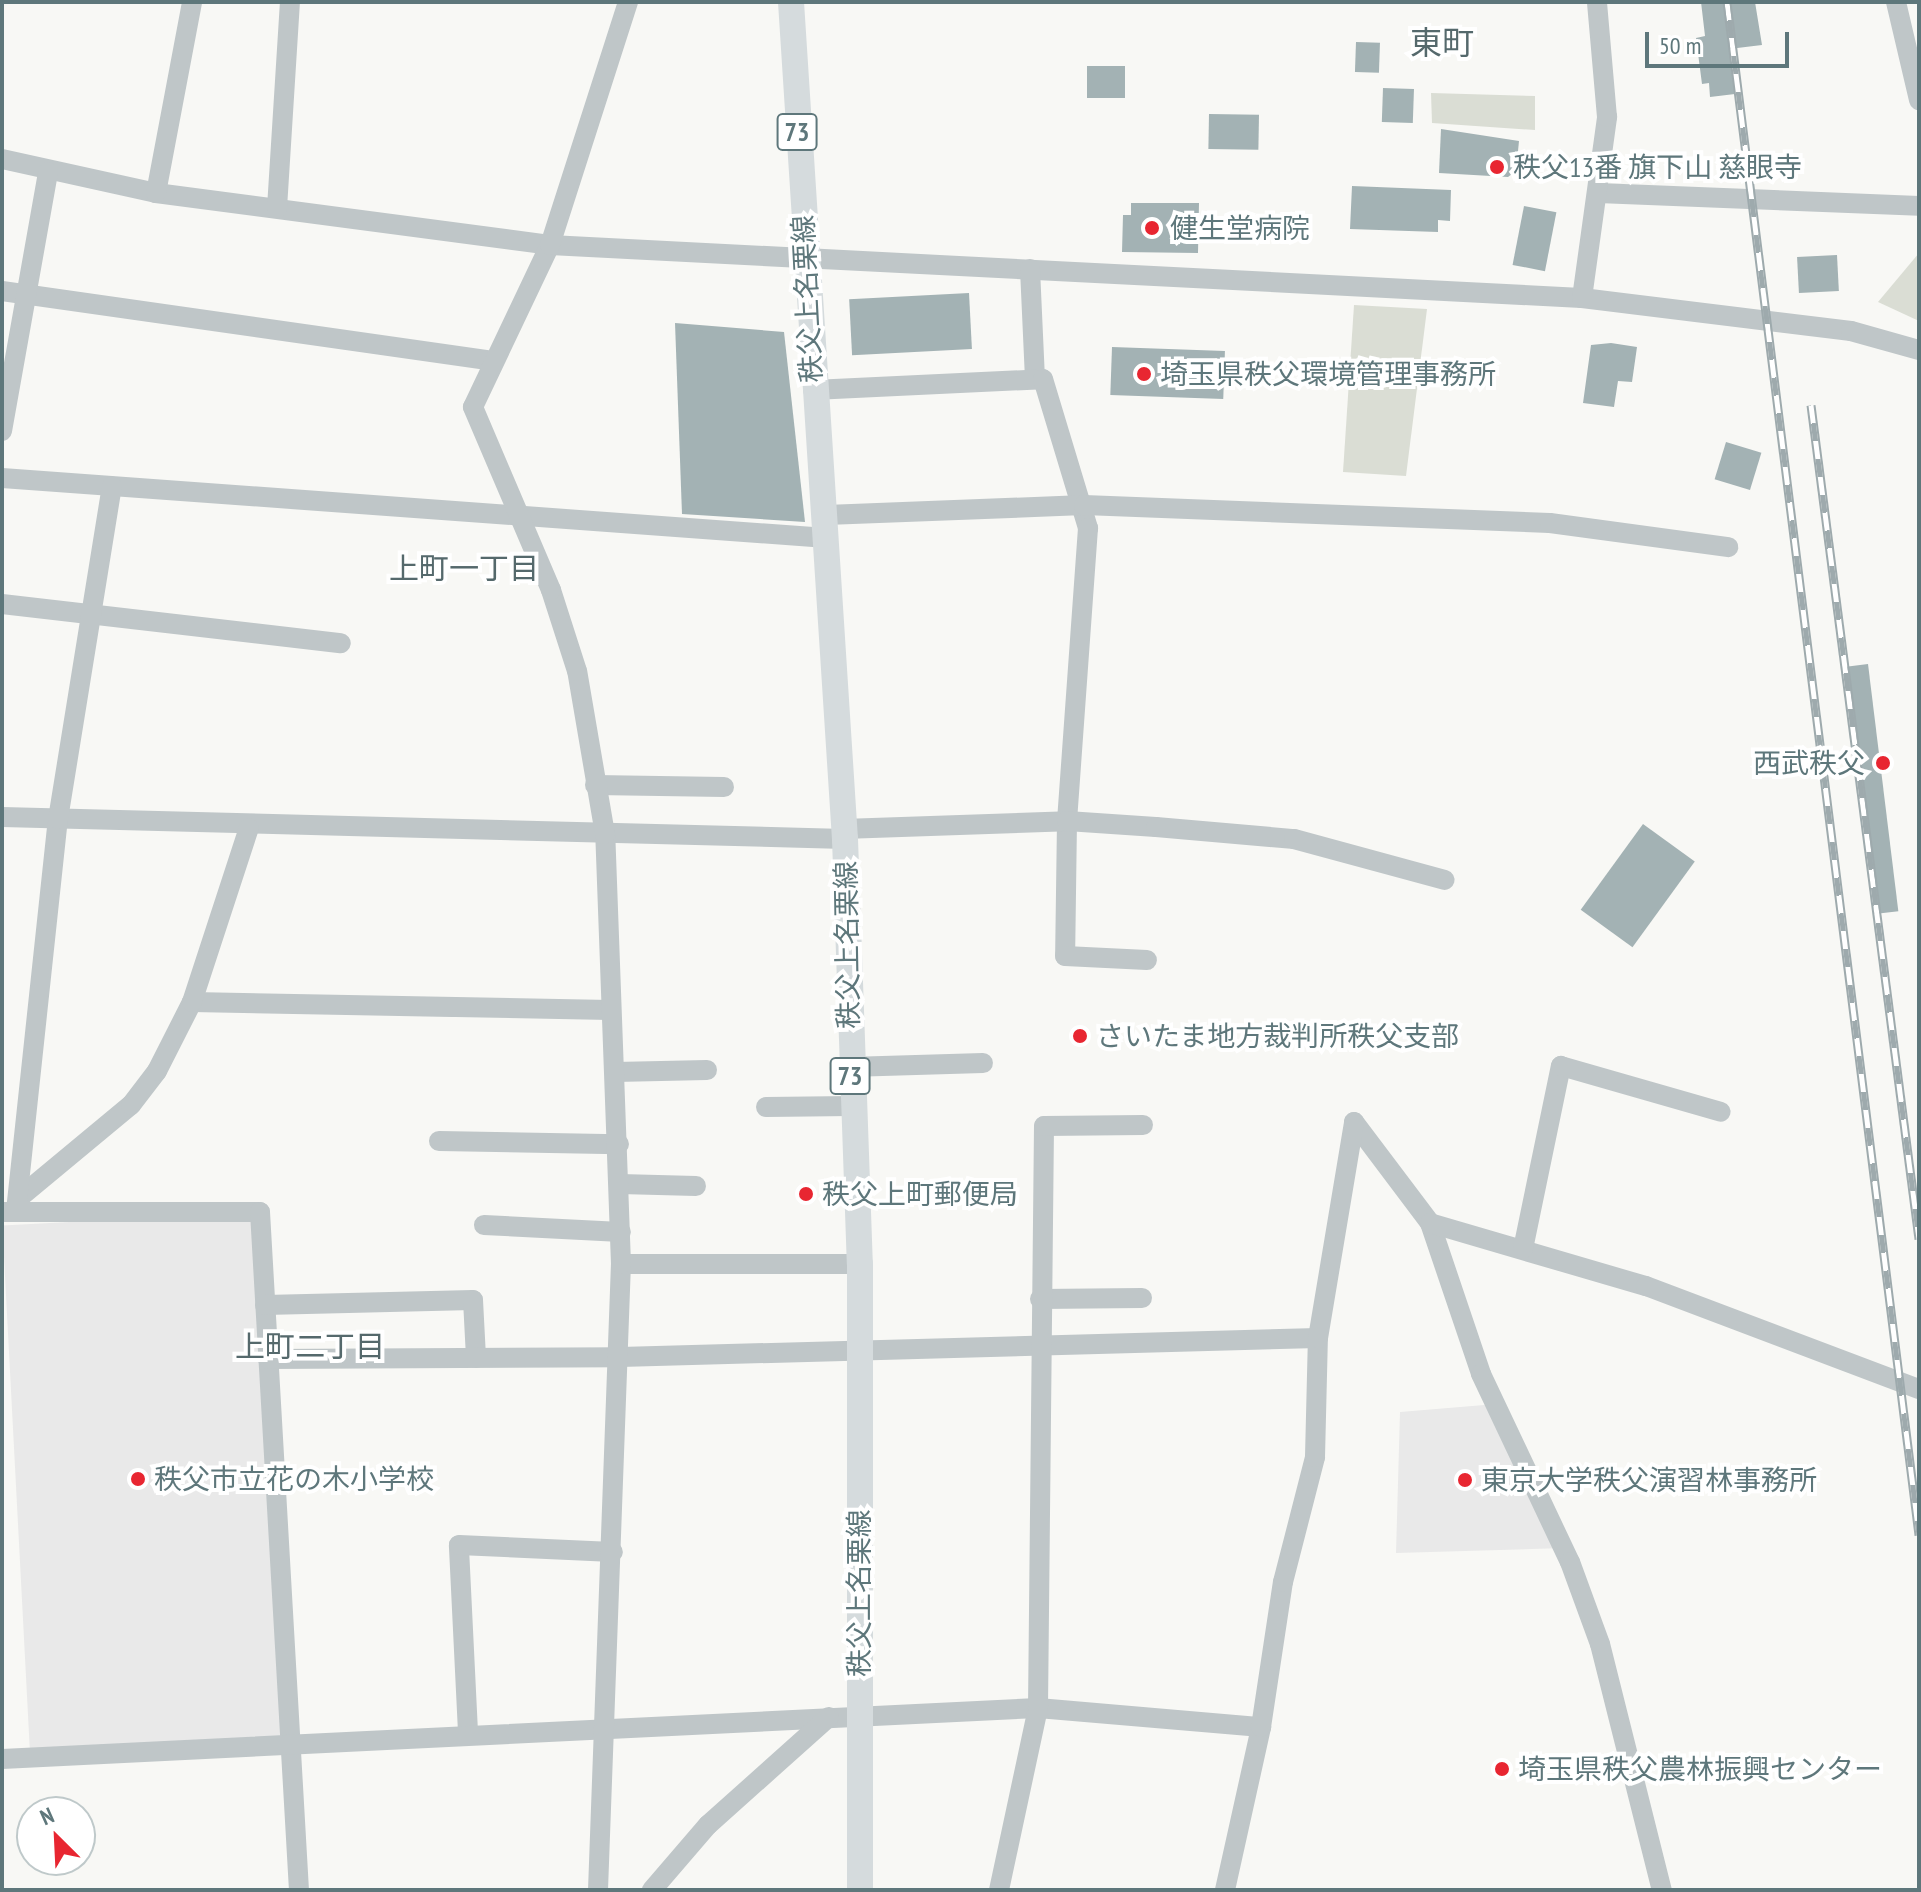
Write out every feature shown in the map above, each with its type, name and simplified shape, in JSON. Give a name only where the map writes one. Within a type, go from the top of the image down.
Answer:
[{"type":"main road","name":"秩父上名栗線","points":[[791,2],[813,390],[826,526],[844,834],[849,1067],[860,1264],[860,1890]]},
{"type":"street","points":[[156,193],[192,2]]},
{"type":"street","points":[[277,208],[290,2]]},
{"type":"street","points":[[598,1890],[613,1552],[621,1264],[619,1144],[610,1010],[605,834],[577,671],[473,407],[491,361],[550,245],[628,2]]},
{"type":"street","points":[[1582,298],[1607,117],[1597,2]]},
{"type":"street","points":[[1896,2],[1919,100]]},
{"type":"street","points":[[2,159],[48,172],[156,193],[550,245],[806,263],[1030,269],[1582,298],[1851,331],[1919,350]]},
{"type":"street","points":[[2,431],[48,172]]},
{"type":"street","points":[[1598,193],[1919,206]]},
{"type":"street","points":[[1030,269],[1035,379]]},
{"type":"street","points":[[2,291],[491,361]]},
{"type":"street","points":[[813,390],[1043,379],[1084,505],[1067,821],[1065,956],[1147,960]]},
{"type":"street","points":[[2,478],[518,515],[558,523],[826,526],[1084,505],[1550,523],[1728,547]]},
{"type":"street","points":[[13,1207],[58,819],[112,486]]},
{"type":"street","points":[[2,604],[341,643]]},
{"type":"street","points":[[595,785],[724,787]]},
{"type":"street","points":[[2,817],[249,828],[605,834],[844,834],[1067,821],[1294,839],[1445,880]]},
{"type":"street","points":[[13,1207],[131,1105],[176,1041],[192,1002],[249,828]]},
{"type":"street","points":[[192,1002],[610,1010]]},
{"type":"street","points":[[849,1067],[983,1063]]},
{"type":"street","points":[[1523,1249],[1561,1066],[1721,1112]]},
{"type":"street","points":[[615,1072],[707,1070]]},
{"type":"street","points":[[766,1107],[851,1106]]},
{"type":"street","points":[[1225,1890],[1261,1727],[1283,1582],[1315,1457],[1318,1338],[1354,1122],[1430,1223],[1481,1374],[1570,1562],[1600,1644],[1662,1890]]},
{"type":"street","points":[[999,1890],[1038,1708],[1038,1347],[1044,1126],[1143,1125]]},
{"type":"street","points":[[439,1141],[619,1144]]},
{"type":"street","points":[[620,1184],[696,1186]]},
{"type":"street","points":[[13,1207],[260,1212],[288,1743],[299,1890]]},
{"type":"street","points":[[1430,1223],[1646,1286],[1919,1389]]},
{"type":"street","points":[[484,1225],[621,1232]]},
{"type":"street","points":[[621,1264],[860,1264]]},
{"type":"street","points":[[1040,1299],[1142,1298]]},
{"type":"street","points":[[265,1305],[473,1300],[476,1358]]},
{"type":"street","points":[[268,1359],[620,1357],[858,1347],[1038,1347],[1318,1338]]},
{"type":"street","points":[[468,1732],[459,1545],[613,1552]]},
{"type":"street","points":[[2,1759],[606,1725],[1038,1708],[1261,1727]]},
{"type":"street","points":[[652,1890],[708,1825],[829,1717]]},
{"type":"shaded area","points":[[1431,93],[1535,96],[1535,130],[1432,123]]},
{"type":"shaded area","points":[[1919,253],[1919,321],[1878,302]]},
{"type":"shaded area","points":[[1354,305],[1427,309],[1406,476],[1343,472]]},
{"type":"shaded area","name":"秩父市立花の木小学校","points":[[260,1212],[288,1743],[30,1757],[2,1226]]},
{"type":"shaded area","name":"東京大学秩父演習林事務所","points":[[1496,1404],[1564,1548],[1396,1553],[1400,1412]]},
{"type":"building","points":[[1701,2],[1755,2],[1762,45],[1729,49],[1735,94],[1710,97],[1709,83],[1702,84],[1696,38],[1705,36]]},
{"type":"building","points":[[1356,42],[1380,43],[1379,73],[1355,72]]},
{"type":"building","points":[[1087,66],[1125,66],[1125,98],[1087,98]]},
{"type":"building","points":[[1383,88],[1414,89],[1413,123],[1382,122]]},
{"type":"building","points":[[1209,114],[1259,115],[1258,150],[1208,149]]},
{"type":"building","points":[[1441,129],[1519,141],[1516,171],[1508,177],[1439,173]]},
{"type":"building","points":[[1352,186],[1451,190],[1450,221],[1438,220],[1438,232],[1350,229]]},
{"type":"building","points":[[1131,203],[1199,203],[1198,253],[1122,252],[1123,215],[1131,215]]},
{"type":"building","points":[[1524,206],[1556,212],[1545,271],[1513,265]]},
{"type":"building","points":[[1837,255],[1839,291],[1799,293],[1797,257]]},
{"type":"building","points":[[969,293],[972,349],[852,355],[849,299]]},
{"type":"building","points":[[675,323],[784,332],[805,522],[682,514]]},
{"type":"building","points":[[1611,343],[1637,347],[1632,382],[1618,381],[1614,407],[1583,403],[1591,345]]},
{"type":"building","points":[[1112,347],[1225,351],[1223,399],[1110,395]]},
{"type":"building","points":[[1726,442],[1761,453],[1750,490],[1715,479]]},
{"type":"building","points":[[1868,664],[1898,911],[1875,914],[1844,667]]},
{"type":"building","points":[[1643,824],[1695,862],[1632,947],[1581,910]]},
{"type":"railway","points":[[1727,2],[1919,1535]]},
{"type":"railway","points":[[1811,405],[1919,1239]]},
{"type":"place","name":"秩父13番 旗下山 慈眼寺","points":[[1497,167]]},
{"type":"place","name":"健生堂病院","points":[[1152,228]]},
{"type":"place","name":"埼玉県秩父環境管理事務所","points":[[1144,374]]},
{"type":"place","name":"西武秩父","points":[[1883,763]]},
{"type":"place","name":"さいたま地方裁判所秩父支部","points":[[1080,1036]]},
{"type":"place","name":"秩父上町郵便局","points":[[806,1194]]},
{"type":"place","name":"秩父市立花の木小学校","points":[[138,1479]]},
{"type":"place","name":"東京大学秩父演習林事務所","points":[[1465,1480]]},
{"type":"place","name":"埼玉県秩父農林振興センター","points":[[1502,1769]]},
{"type":"district","name":"東町","points":[[1442,42]]},
{"type":"district","name":"上町一丁目","points":[[464,568]]},
{"type":"district","name":"上町二丁目","points":[[310,1346]]}]
